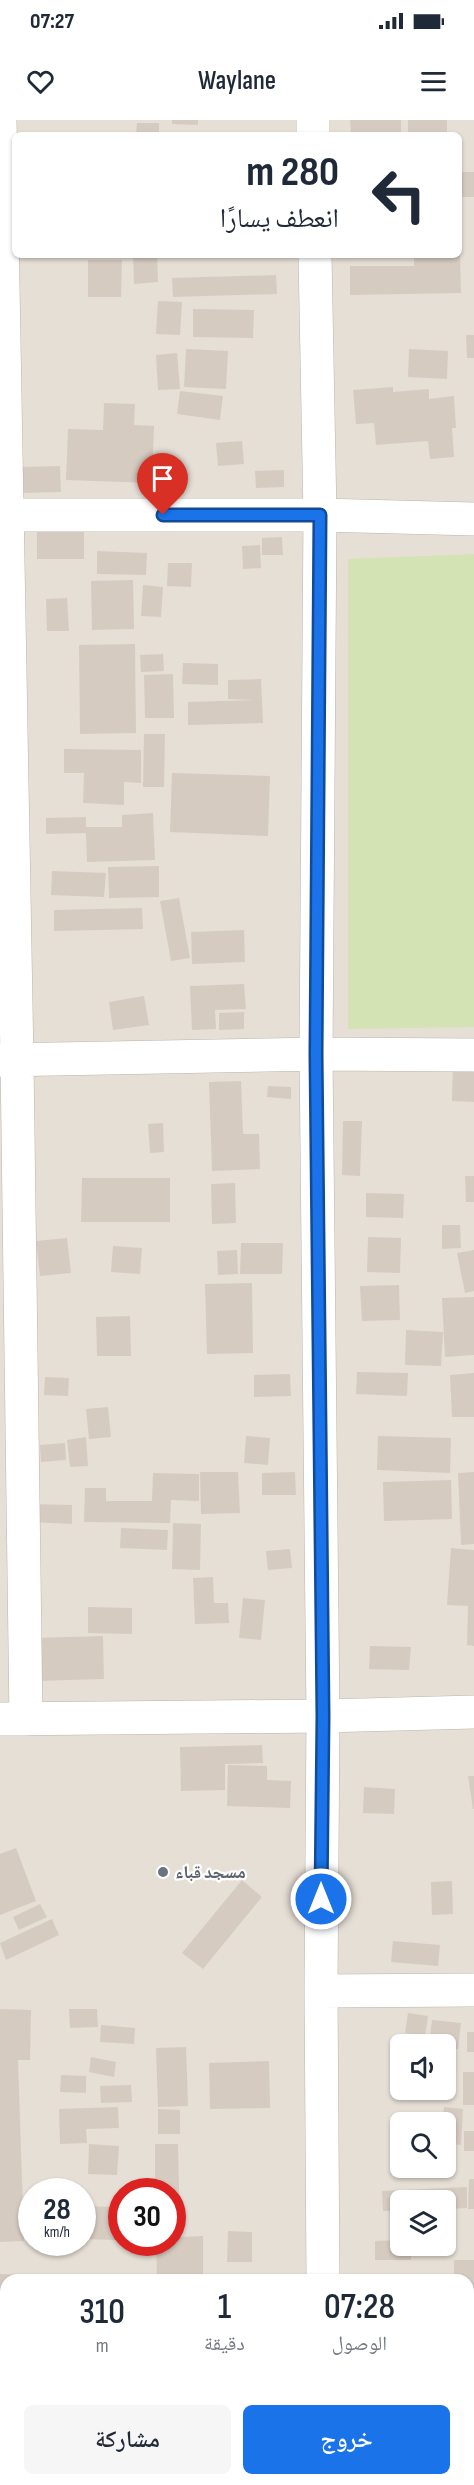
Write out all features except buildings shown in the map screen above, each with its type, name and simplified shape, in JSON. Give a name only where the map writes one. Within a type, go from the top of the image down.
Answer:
[{"type":"street","points":[[0,120],[13,1719],[474,1712]]},
{"type":"street","points":[[315,258],[320,515],[316,1054],[323,1716],[321,1990],[323,2274]]},
{"type":"street","points":[[3,515],[320,515],[474,519]]},
{"type":"street","points":[[9,1060],[316,1054],[474,1055]]},
{"type":"street","points":[[321,1990],[474,1990]]},
{"type":"shaded area","points":[[0,120],[474,120],[474,2274],[0,2274]]},
{"type":"green space","points":[[474,554],[474,1027],[348,1029],[348,559]]},
{"type":"place","name":"مسجد قباء","points":[[163,1872]]},
{"type":"route","points":[[163,515],[320,515],[316,1054],[323,1716],[321,1899]]}]
